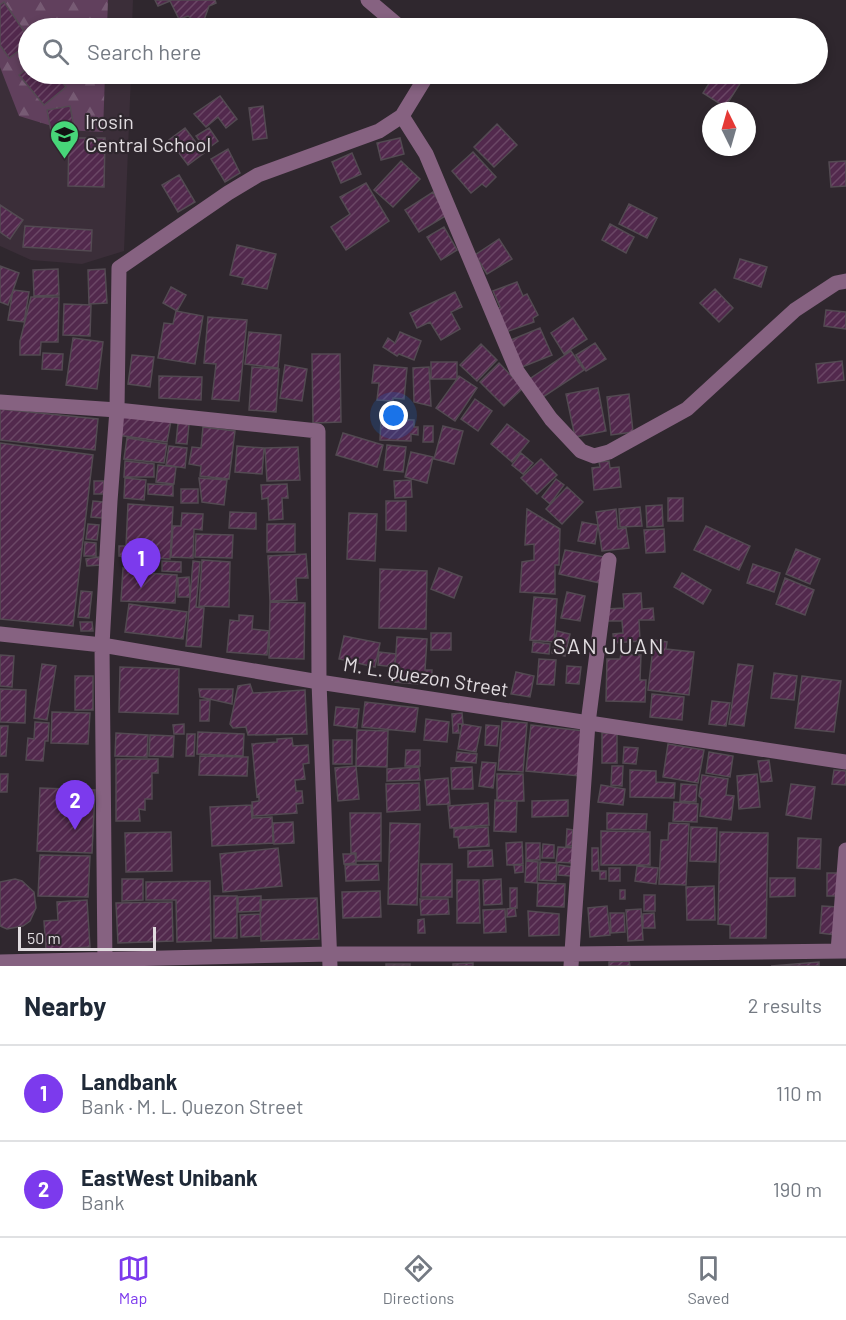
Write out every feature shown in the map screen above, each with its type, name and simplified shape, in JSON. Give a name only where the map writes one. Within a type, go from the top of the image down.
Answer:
[{"type":"street","points":[[368,0],[389,18]]},
{"type":"street","points":[[105,963],[102,645],[117,410],[119,268],[258,175],[379,131],[402,116],[422,84]]},
{"type":"street","points":[[402,116],[426,154],[517,371],[551,419],[581,451],[594,456],[609,452],[687,410],[795,310],[836,283],[846,282]]},
{"type":"street","points":[[0,402],[117,410],[318,431],[319,682],[330,960]]},
{"type":"street","points":[[571,960],[588,723],[609,560]]},
{"type":"street","name":"M. L. Quezon Street","points":[[0,634],[102,645],[319,682],[846,762]]},
{"type":"street","points":[[0,963],[571,960],[842,951],[846,850]]},
{"type":"shaded area","name":"Irosin Central School","points":[[0,0],[133,0],[132,18],[18,18],[18,84],[131,84],[124,251],[82,264],[31,260],[0,246]]},
{"type":"green space","points":[[0,0],[108,0],[107,18],[18,18],[18,84],[105,84],[103,132],[65,130],[19,116],[0,67]]},
{"type":"building","points":[[155,0],[215,0],[216,3],[209,6],[205,18],[188,16],[178,18],[170,1],[158,6]]},
{"type":"building","points":[[4,2],[18,22],[18,51],[9,58],[0,45],[0,5]]},
{"type":"building","points":[[26,84],[63,84],[66,87],[44,105]]},
{"type":"building","points":[[709,84],[740,84],[728,102],[717,102],[703,93]]},
{"type":"building","points":[[220,96],[237,119],[226,128],[218,117],[206,127],[194,114]]},
{"type":"building","points":[[70,106],[75,132],[52,136],[47,110]]},
{"type":"building","points":[[263,106],[267,138],[253,140],[249,108]]},
{"type":"building","points":[[497,124],[517,145],[494,167],[474,147]]},
{"type":"building","points":[[185,128],[204,153],[188,165],[169,140]]},
{"type":"building","points":[[209,128],[218,141],[206,150],[196,136]]},
{"type":"building","points":[[69,138],[105,138],[104,187],[68,186]]},
{"type":"building","points":[[400,138],[404,154],[381,160],[377,143]]},
{"type":"building","points":[[228,149],[240,173],[225,182],[211,159]]},
{"type":"building","points":[[473,152],[496,177],[486,187],[482,184],[471,193],[452,171]]},
{"type":"building","points":[[352,153],[361,174],[341,183],[332,162]]},
{"type":"building","points":[[401,161],[420,179],[393,207],[374,190]]},
{"type":"building","points":[[846,161],[846,186],[831,187],[829,162]]},
{"type":"building","points":[[179,175],[195,202],[178,212],[162,185]]},
{"type":"building","points":[[366,183],[389,221],[346,250],[331,227],[350,214],[340,197]]},
{"type":"building","points":[[433,192],[447,215],[419,232],[405,210]]},
{"type":"building","points":[[629,204],[657,218],[647,238],[619,224]]},
{"type":"building","points":[[0,205],[23,220],[10,239],[0,232]]},
{"type":"building","points":[[610,224],[634,237],[626,253],[602,240]]},
{"type":"building","points":[[25,226],[92,230],[91,251],[23,247]]},
{"type":"building","points":[[444,227],[457,250],[441,260],[427,237]]},
{"type":"building","points":[[499,239],[512,259],[487,274],[475,255]]},
{"type":"building","points":[[237,245],[276,254],[267,289],[242,284],[244,278],[230,275]]},
{"type":"building","points":[[740,259],[767,267],[761,287],[734,278]]},
{"type":"building","points":[[0,266],[19,273],[8,305],[0,302]]},
{"type":"building","points":[[58,269],[59,295],[34,296],[33,270]]},
{"type":"building","points":[[105,269],[107,303],[89,304],[88,270]]},
{"type":"building","points":[[517,282],[523,296],[527,294],[538,315],[533,318],[534,322],[506,332],[495,310],[500,307],[493,291]]},
{"type":"building","points":[[171,287],[186,295],[177,311],[163,303]]},
{"type":"building","points":[[715,289],[733,308],[719,322],[700,303]]},
{"type":"building","points":[[13,290],[29,292],[24,322],[8,320]]},
{"type":"building","points":[[455,292],[462,307],[451,312],[460,329],[441,340],[430,322],[417,328],[410,313]]},
{"type":"building","points":[[31,297],[59,297],[58,342],[41,342],[40,355],[20,355],[20,341]]},
{"type":"building","points":[[64,304],[91,305],[90,336],[63,335]]},
{"type":"building","points":[[826,310],[846,312],[846,329],[824,326]]},
{"type":"building","points":[[176,311],[203,316],[195,364],[158,358],[164,323],[173,324]]},
{"type":"building","points":[[208,317],[247,320],[239,401],[212,399],[216,364],[204,363]]},
{"type":"building","points":[[573,318],[587,339],[564,354],[551,333]]},
{"type":"building","points":[[540,328],[552,355],[522,367],[511,340]]},
{"type":"building","points":[[249,332],[281,335],[278,368],[245,364]]},
{"type":"building","points":[[400,332],[421,341],[414,360],[399,354],[397,356],[383,347],[388,338],[395,343]]},
{"type":"building","points":[[73,338],[103,342],[97,389],[66,385]]},
{"type":"building","points":[[595,343],[606,359],[586,371],[576,355]]},
{"type":"building","points":[[481,344],[497,360],[477,381],[460,365]]},
{"type":"building","points":[[571,351],[584,370],[540,399],[528,380]]},
{"type":"building","points":[[43,353],[63,354],[62,370],[42,369]]},
{"type":"building","points":[[312,354],[340,354],[341,422],[313,423]]},
{"type":"building","points":[[132,355],[154,357],[150,387],[128,384]]},
{"type":"building","points":[[842,361],[844,380],[818,383],[816,364]]},
{"type":"building","points":[[431,362],[457,362],[457,379],[431,379]]},
{"type":"building","points":[[499,363],[523,388],[504,406],[480,382]]},
{"type":"building","points":[[285,365],[307,369],[302,401],[280,398]]},
{"type":"building","points":[[374,365],[407,368],[404,399],[377,400],[379,383],[372,383]]},
{"type":"building","points":[[252,367],[279,369],[276,412],[249,410]]},
{"type":"building","points":[[429,367],[431,406],[414,402],[413,368]]},
{"type":"building","points":[[159,376],[202,377],[201,400],[159,398]]},
{"type":"building","points":[[459,376],[477,388],[455,421],[436,408]]},
{"type":"building","points":[[598,388],[606,431],[575,437],[566,394]]},
{"type":"building","points":[[629,394],[633,432],[611,435],[607,397]]},
{"type":"building","points":[[475,399],[492,411],[478,431],[461,419]]},
{"type":"building","points":[[0,409],[98,419],[95,450],[0,440]]},
{"type":"building","points":[[120,414],[171,421],[167,442],[117,435]]},
{"type":"building","points":[[381,419],[414,420],[414,427],[418,427],[418,435],[411,434],[411,441],[380,440]]},
{"type":"building","points":[[178,423],[189,424],[187,444],[176,443]]},
{"type":"building","points":[[507,424],[529,441],[512,462],[491,444]]},
{"type":"building","points":[[424,426],[433,426],[433,442],[423,442]]},
{"type":"building","points":[[443,426],[463,431],[454,464],[434,459]]},
{"type":"building","points":[[203,427],[235,431],[229,479],[200,476],[201,466],[189,464],[192,447],[201,448]]},
{"type":"building","points":[[343,433],[383,445],[377,467],[336,455]]},
{"type":"building","points":[[127,438],[167,444],[164,463],[124,459]]},
{"type":"building","points":[[0,443],[93,455],[73,626],[0,619]]},
{"type":"building","points":[[387,445],[406,447],[403,472],[384,470]]},
{"type":"building","points":[[169,446],[187,448],[185,468],[166,465]]},
{"type":"building","points":[[237,446],[264,448],[262,474],[235,472]]},
{"type":"building","points":[[298,447],[300,480],[267,481],[265,448]]},
{"type":"building","points":[[411,452],[433,457],[427,483],[405,477]]},
{"type":"building","points":[[521,453],[533,463],[523,474],[512,465]]},
{"type":"building","points":[[541,459],[557,475],[537,494],[521,478]]},
{"type":"building","points":[[125,461],[154,464],[154,477],[124,477]]},
{"type":"building","points":[[609,461],[610,468],[619,467],[621,487],[594,490],[592,468],[600,467],[599,462]]},
{"type":"building","points":[[158,465],[176,467],[174,484],[156,482]]},
{"type":"building","points":[[125,478],[146,480],[144,500],[124,498]]},
{"type":"building","points":[[199,478],[227,480],[224,505],[202,502]]},
{"type":"building","points":[[556,479],[564,485],[550,504],[542,497]]},
{"type":"building","points":[[411,480],[412,497],[395,498],[394,481]]},
{"type":"building","points":[[94,481],[104,481],[104,494],[94,494]]},
{"type":"building","points":[[148,484],[173,485],[173,496],[148,494]]},
{"type":"building","points":[[287,484],[288,498],[282,498],[283,519],[269,520],[268,498],[262,499],[261,485]]},
{"type":"building","points":[[567,487],[583,502],[562,524],[546,509]]},
{"type":"building","points":[[181,489],[198,489],[198,503],[181,503]]},
{"type":"building","points":[[668,498],[683,498],[683,521],[668,521]]},
{"type":"building","points":[[93,501],[103,502],[102,518],[91,517]]},
{"type":"building","points":[[386,501],[406,501],[406,531],[386,530]]},
{"type":"building","points":[[128,504],[173,507],[170,559],[119,556],[119,546],[126,546]]},
{"type":"building","points":[[662,505],[663,526],[647,527],[646,506]]},
{"type":"building","points":[[640,507],[642,526],[620,527],[619,509]]},
{"type":"building","points":[[527,509],[560,529],[559,565],[555,565],[555,594],[520,592],[522,562],[534,560],[534,544],[525,545]]},
{"type":"building","points":[[616,509],[618,529],[626,528],[629,548],[602,551],[596,512]]},
{"type":"building","points":[[230,512],[256,513],[256,529],[229,528]]},
{"type":"building","points":[[182,513],[203,514],[202,530],[194,529],[193,558],[171,557],[173,526],[181,526]]},
{"type":"building","points":[[349,513],[377,514],[375,561],[347,559]]},
{"type":"building","points":[[582,522],[598,525],[595,544],[578,541]]},
{"type":"building","points":[[88,524],[99,525],[97,540],[86,539]]},
{"type":"building","points":[[267,524],[295,524],[295,552],[267,552]]},
{"type":"building","points":[[706,526],[750,546],[739,570],[694,550]]},
{"type":"building","points":[[664,529],[665,552],[646,553],[644,530]]},
{"type":"building","points":[[196,534],[233,535],[232,558],[195,557]]},
{"type":"building","points":[[85,542],[96,543],[96,556],[84,556]]},
{"type":"building","points":[[796,549],[820,559],[810,584],[786,574]]},
{"type":"building","points":[[565,550],[605,557],[600,583],[559,574]]},
{"type":"building","points":[[306,554],[308,578],[296,578],[297,600],[270,601],[268,556]]},
{"type":"building","points":[[99,557],[100,565],[87,566],[86,559]]},
{"type":"building","points":[[202,560],[230,562],[229,607],[199,606]]},
{"type":"building","points":[[162,561],[181,562],[181,572],[162,571]]},
{"type":"building","points":[[193,561],[200,562],[196,607],[204,608],[201,647],[186,646]]},
{"type":"building","points":[[753,564],[780,573],[774,592],[747,583]]},
{"type":"building","points":[[123,568],[129,569],[129,572],[177,575],[175,603],[121,601]]},
{"type":"building","points":[[439,568],[462,577],[454,598],[431,589]]},
{"type":"building","points":[[380,569],[427,571],[426,629],[379,628]]},
{"type":"building","points":[[682,573],[711,590],[703,604],[674,587]]},
{"type":"building","points":[[189,577],[190,597],[178,597],[178,578]]},
{"type":"building","points":[[785,578],[814,590],[805,615],[776,604]]},
{"type":"building","points":[[81,591],[92,592],[89,618],[78,617]]},
{"type":"building","points":[[567,592],[585,596],[580,621],[561,618]]},
{"type":"building","points":[[641,593],[642,609],[653,608],[654,620],[639,620],[640,641],[614,643],[613,634],[623,633],[622,621],[608,621],[607,609],[624,608],[623,594]]},
{"type":"building","points":[[534,597],[557,599],[554,642],[530,640]]},
{"type":"building","points":[[270,602],[305,603],[304,659],[269,658]]},
{"type":"building","points":[[129,604],[187,612],[183,639],[125,632]]},
{"type":"building","points":[[239,615],[253,616],[252,629],[269,631],[267,655],[227,652],[230,620],[239,621]]},
{"type":"building","points":[[80,622],[92,622],[93,631],[81,631]]},
{"type":"building","points":[[557,631],[570,634],[565,656],[552,653]]},
{"type":"building","points":[[431,633],[451,633],[451,650],[431,650]]},
{"type":"building","points":[[344,636],[380,643],[375,667],[339,659]]},
{"type":"building","points":[[397,637],[427,639],[425,670],[432,670],[431,685],[394,682]]},
{"type":"building","points":[[654,640],[667,642],[666,649],[694,652],[689,695],[648,690]]},
{"type":"building","points":[[533,642],[550,644],[549,654],[532,652]]},
{"type":"building","points":[[379,652],[396,654],[394,667],[378,665]]},
{"type":"building","points":[[621,654],[641,655],[640,680],[646,680],[645,702],[606,701],[607,659],[620,659]]},
{"type":"building","points":[[0,655],[14,656],[12,687],[0,686]]},
{"type":"building","points":[[539,659],[556,660],[554,685],[537,684]]},
{"type":"building","points":[[42,664],[56,666],[47,720],[34,718]]},
{"type":"building","points":[[738,664],[753,666],[744,726],[729,724]]},
{"type":"building","points":[[567,666],[581,667],[579,684],[566,683]]},
{"type":"building","points":[[120,667],[179,669],[178,714],[119,712]]},
{"type":"building","points":[[516,672],[534,676],[530,697],[511,694]]},
{"type":"building","points":[[774,673],[797,676],[794,700],[771,698]]},
{"type":"building","points":[[75,676],[93,676],[93,710],[75,710]]},
{"type":"building","points":[[802,676],[841,681],[834,732],[795,728]]},
{"type":"building","points":[[250,684],[253,693],[305,690],[307,734],[248,735],[246,727],[233,728],[230,724],[238,686]]},
{"type":"building","points":[[0,689],[26,690],[25,723],[0,722]]},
{"type":"building","points":[[199,689],[233,689],[232,704],[200,697]]},
{"type":"building","points":[[652,694],[684,697],[682,720],[650,717]]},
{"type":"building","points":[[200,700],[210,700],[209,721],[200,721]]},
{"type":"building","points":[[712,701],[730,703],[726,726],[709,724]]},
{"type":"building","points":[[365,702],[418,708],[415,732],[362,727]]},
{"type":"building","points":[[336,707],[359,709],[357,728],[334,725]]},
{"type":"building","points":[[52,712],[90,713],[88,744],[51,743]]},
{"type":"building","points":[[462,713],[463,724],[458,724],[459,733],[453,733],[452,714]]},
{"type":"building","points":[[426,719],[449,722],[447,742],[424,740]]},
{"type":"building","points":[[502,721],[527,723],[523,772],[498,770]]},
{"type":"building","points":[[35,722],[49,723],[48,741],[45,741],[43,761],[26,760],[28,738],[34,739]]},
{"type":"building","points":[[184,724],[184,734],[174,734],[173,725]]},
{"type":"building","points":[[462,724],[481,727],[476,752],[458,749]]},
{"type":"building","points":[[486,725],[499,726],[497,746],[485,745]]},
{"type":"building","points":[[531,725],[584,731],[580,776],[526,771]]},
{"type":"building","points":[[0,726],[8,726],[6,756],[0,756]]},
{"type":"building","points":[[357,730],[388,731],[387,767],[356,766]]},
{"type":"building","points":[[198,732],[244,734],[243,756],[197,754]]},
{"type":"building","points":[[116,733],[148,735],[147,757],[115,756]]},
{"type":"building","points":[[602,733],[617,733],[617,763],[602,763]]},
{"type":"building","points":[[187,734],[195,734],[194,756],[186,756]]},
{"type":"building","points":[[150,735],[174,736],[173,757],[149,756]]},
{"type":"building","points":[[292,738],[293,746],[308,745],[309,763],[303,764],[305,779],[295,780],[296,791],[302,791],[303,803],[296,804],[297,813],[253,816],[252,802],[259,801],[259,796],[257,797],[252,744]]},
{"type":"building","points":[[333,740],[352,740],[352,764],[333,764]]},
{"type":"building","points":[[668,744],[704,750],[698,783],[663,777]]},
{"type":"building","points":[[624,747],[638,748],[636,764],[623,763]]},
{"type":"building","points":[[406,750],[420,750],[420,766],[405,766]]},
{"type":"building","points":[[457,752],[477,754],[476,763],[456,761]]},
{"type":"building","points":[[709,752],[733,756],[730,777],[706,773]]},
{"type":"building","points":[[200,756],[248,757],[247,776],[199,775]]},
{"type":"building","points":[[116,759],[158,759],[158,773],[152,773],[152,799],[145,799],[145,810],[139,809],[140,821],[116,821]]},
{"type":"building","points":[[769,760],[772,781],[761,782],[758,761]]},
{"type":"building","points":[[482,762],[496,763],[493,788],[479,786]]},
{"type":"building","points":[[356,766],[359,799],[338,801],[335,768]]},
{"type":"building","points":[[612,766],[623,766],[622,786],[611,785]]},
{"type":"building","points":[[419,767],[420,780],[387,781],[387,769]]},
{"type":"building","points":[[472,767],[473,789],[452,789],[451,768]]},
{"type":"building","points":[[630,770],[656,771],[656,782],[675,783],[674,798],[630,797]]},
{"type":"building","points":[[834,770],[846,771],[846,785],[832,784]]},
{"type":"building","points":[[0,774],[8,774],[7,792],[0,792]]},
{"type":"building","points":[[497,774],[523,774],[524,801],[497,801]]},
{"type":"building","points":[[757,774],[760,807],[739,809],[737,776]]},
{"type":"building","points":[[702,775],[728,779],[726,795],[734,796],[731,820],[700,816],[702,799],[699,796]]},
{"type":"building","points":[[448,778],[450,804],[427,805],[425,780]]},
{"type":"building","points":[[419,783],[420,810],[387,812],[386,784]]},
{"type":"building","points":[[681,784],[697,785],[696,802],[680,801]]},
{"type":"building","points":[[791,784],[815,787],[811,819],[786,815]]},
{"type":"building","points":[[601,785],[625,789],[623,805],[598,802]]},
{"type":"building","points":[[40,788],[95,790],[92,853],[37,851]]},
{"type":"building","points":[[495,800],[517,801],[516,832],[494,831]]},
{"type":"building","points":[[568,800],[568,816],[532,817],[532,801]]},
{"type":"building","points":[[674,802],[698,804],[697,822],[673,821]]},
{"type":"building","points":[[488,803],[489,825],[450,828],[448,806]]},
{"type":"building","points":[[251,805],[252,818],[272,817],[273,843],[212,846],[210,807]]},
{"type":"building","points":[[350,813],[381,813],[381,861],[356,861],[356,853],[351,853]]},
{"type":"building","points":[[607,813],[647,814],[646,830],[607,829]]},
{"type":"building","points":[[293,822],[294,843],[274,844],[273,823]]},
{"type":"building","points":[[390,823],[420,824],[417,905],[388,904]]},
{"type":"building","points":[[669,823],[689,824],[686,885],[659,884],[661,840],[668,840]]},
{"type":"building","points":[[488,827],[489,846],[459,848],[458,837],[454,837],[454,829]]},
{"type":"building","points":[[691,827],[717,828],[716,862],[690,861]]},
{"type":"building","points":[[567,829],[573,830],[572,846],[566,846]]},
{"type":"building","points":[[601,831],[650,832],[650,865],[601,865]]},
{"type":"building","points":[[171,832],[172,871],[126,872],[125,833]]},
{"type":"building","points":[[720,832],[768,833],[766,938],[730,938],[730,925],[718,924]]},
{"type":"building","points":[[798,838],[821,839],[820,869],[797,868]]},
{"type":"building","points":[[522,842],[523,864],[507,865],[506,843]]},
{"type":"building","points":[[526,843],[540,843],[540,860],[526,860]]},
{"type":"building","points":[[543,844],[554,845],[554,858],[542,858]]},
{"type":"building","points":[[558,847],[575,848],[574,863],[556,862]]},
{"type":"building","points":[[278,848],[282,886],[223,892],[220,854]]},
{"type":"building","points":[[592,848],[598,848],[599,871],[592,871]]},
{"type":"building","points":[[492,850],[493,866],[468,867],[468,851]]},
{"type":"building","points":[[343,854],[355,854],[356,863],[344,864]]},
{"type":"building","points":[[40,855],[90,856],[88,897],[38,896]]},
{"type":"building","points":[[526,861],[538,862],[537,883],[525,882]]},
{"type":"building","points":[[540,862],[557,863],[556,881],[539,880]]},
{"type":"building","points":[[378,864],[379,880],[346,881],[345,865]]},
{"type":"building","points":[[421,864],[452,864],[452,897],[421,897]]},
{"type":"building","points":[[514,865],[523,865],[523,872],[515,873]]},
{"type":"building","points":[[559,865],[572,867],[571,876],[558,875]]},
{"type":"building","points":[[637,866],[658,868],[656,884],[635,881]]},
{"type":"building","points":[[609,868],[620,868],[620,881],[609,881]]},
{"type":"building","points":[[600,871],[606,871],[606,879],[600,879]]},
{"type":"building","points":[[827,873],[838,873],[839,896],[827,896]]},
{"type":"building","points":[[770,878],[795,878],[795,896],[770,897]]},
{"type":"building","points":[[15,879],[22,881],[34,892],[36,908],[30,921],[23,926],[7,929],[0,926],[0,882]]},
{"type":"building","points":[[122,879],[143,879],[143,900],[122,901]]},
{"type":"building","points":[[501,879],[502,904],[484,905],[483,880]]},
{"type":"building","points":[[457,880],[479,880],[480,923],[457,923]]},
{"type":"building","points":[[210,881],[211,941],[177,942],[176,900],[146,900],[146,882]]},
{"type":"building","points":[[538,883],[565,884],[564,907],[537,906]]},
{"type":"building","points":[[714,886],[715,920],[687,920],[686,887]]},
{"type":"building","points":[[510,888],[517,888],[517,908],[510,908]]},
{"type":"building","points":[[620,890],[625,890],[625,899],[620,899]]},
{"type":"building","points":[[380,891],[381,917],[343,918],[342,892]]},
{"type":"building","points":[[644,895],[655,895],[655,911],[644,911]]},
{"type":"building","points":[[214,896],[237,896],[237,938],[214,938]]},
{"type":"building","points":[[261,896],[261,911],[238,912],[238,897]]},
{"type":"building","points":[[317,898],[319,939],[261,941],[260,900]]},
{"type":"building","points":[[420,899],[448,899],[449,914],[421,915]]},
{"type":"building","points":[[87,900],[90,947],[46,950],[44,921],[58,920],[57,902]]},
{"type":"building","points":[[172,902],[173,941],[118,943],[116,903]]},
{"type":"building","points":[[607,906],[610,935],[590,937],[588,908]]},
{"type":"building","points":[[822,906],[838,907],[836,935],[820,933]]},
{"type":"building","points":[[515,908],[516,916],[507,917],[507,909]]},
{"type":"building","points":[[505,909],[506,932],[484,933],[483,910]]},
{"type":"building","points":[[641,909],[643,940],[628,941],[626,910]]},
{"type":"building","points":[[528,911],[559,914],[559,935],[529,936]]},
{"type":"building","points":[[610,913],[624,913],[625,932],[611,933]]},
{"type":"building","points":[[654,913],[655,928],[643,928],[643,914]]},
{"type":"building","points":[[260,914],[261,936],[241,937],[240,915]]},
{"type":"building","points":[[424,919],[425,933],[418,933],[418,920]]},
{"type":"building","points":[[629,961],[630,966],[609,966],[609,962]]},
{"type":"building","points":[[819,962],[819,966],[771,966]]},
{"type":"building","points":[[473,963],[473,966],[453,966],[453,964]]},
{"type":"building","points":[[386,964],[410,964],[410,966],[386,966]]},
{"type":"place","name":"Irosin Central School","points":[[64,160]]},
{"type":"place","name":"Landbank","points":[[141,588]]},
{"type":"place","name":"EastWest Unibank","points":[[75,830]]},
{"type":"district","name":"SAN JUAN","points":[[609,646]]}]
